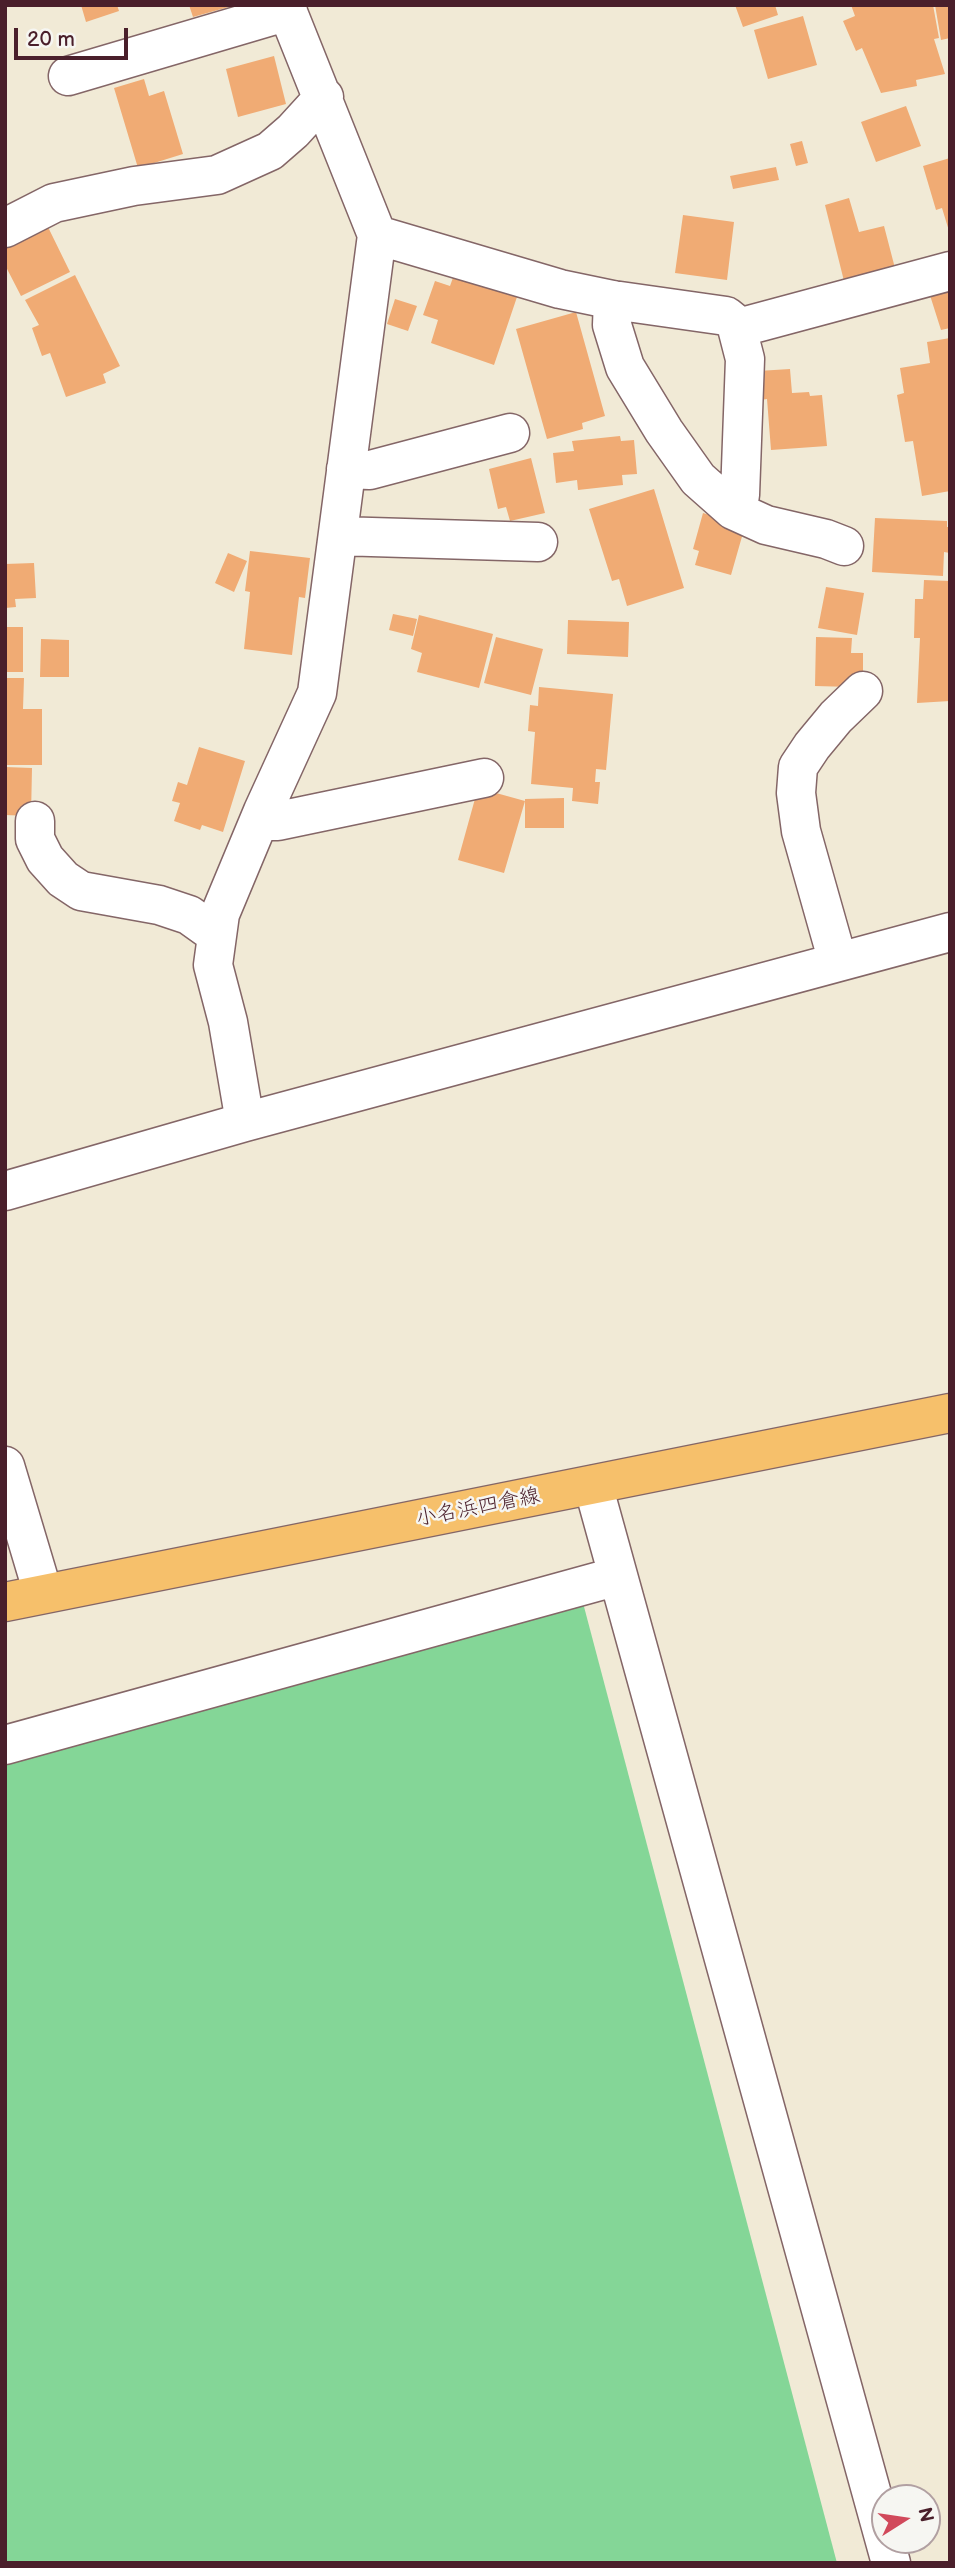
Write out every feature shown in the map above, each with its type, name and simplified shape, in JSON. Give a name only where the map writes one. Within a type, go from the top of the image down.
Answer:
[{"type":"main road","name":"小名浜四倉線","points":[[5,1602],[950,1413]]},
{"type":"street","points":[[68,76],[287,8],[377,235],[317,693],[220,914],[213,965],[228,1022],[245,1122]]},
{"type":"street","points":[[5,228],[54,203],[134,186],[217,175],[270,151],[293,131],[324,97]]},
{"type":"street","points":[[377,235],[560,289],[726,317],[738,328],[746,359],[740,495],[733,510]]},
{"type":"street","points":[[738,328],[950,271]]},
{"type":"street","points":[[613,300],[612,325],[625,368],[698,479],[733,510],[766,525],[844,546]]},
{"type":"street","points":[[346,469],[370,470],[510,433]]},
{"type":"street","points":[[338,536],[538,542]]},
{"type":"street","points":[[838,962],[801,831],[796,793],[798,767],[836,717],[863,691]]},
{"type":"street","points":[[259,821],[278,821],[484,778]]},
{"type":"street","points":[[35,821],[36,839],[45,859],[63,879],[81,891],[159,905],[189,915],[217,935]]},
{"type":"street","points":[[5,1191],[245,1122],[950,932]]},
{"type":"street","points":[[5,1466],[43,1593]]},
{"type":"street","points":[[593,1485],[891,2563]]},
{"type":"street","points":[[5,1745],[618,1576]]},
{"type":"green space","points":[[578,1584],[837,2563],[5,2563],[5,1746]]},
{"type":"building","points":[[81,5],[117,5],[119,11],[86,22]]},
{"type":"building","points":[[189,5],[232,5],[232,6],[193,17]]},
{"type":"building","points":[[735,5],[775,5],[778,15],[743,27]]},
{"type":"building","points":[[851,5],[933,5],[939,38],[934,39],[945,74],[916,80],[917,86],[881,93],[862,48],[856,51],[843,21],[855,16]]},
{"type":"building","points":[[935,5],[950,5],[950,38],[941,40]]},
{"type":"building","points":[[803,16],[817,65],[768,79],[754,30]]},
{"type":"building","points":[[274,56],[286,104],[238,117],[226,69]]},
{"type":"building","points":[[144,79],[149,96],[164,91],[183,154],[138,168],[114,88]]},
{"type":"building","points":[[906,106],[921,146],[876,162],[861,122]]},
{"type":"building","points":[[802,141],[808,163],[796,166],[790,144]]},
{"type":"building","points":[[950,158],[949,231],[942,208],[936,210],[923,166]]},
{"type":"building","points":[[776,167],[779,180],[733,189],[730,176]]},
{"type":"building","points":[[849,198],[859,232],[884,226],[896,272],[845,285],[825,205]]},
{"type":"building","points":[[683,215],[734,222],[727,280],[675,273]]},
{"type":"building","points":[[47,225],[70,272],[21,296],[5,265],[5,245]]},
{"type":"building","points":[[455,272],[518,294],[494,365],[431,343],[438,320],[423,315],[435,281],[450,286]]},
{"type":"building","points":[[75,275],[120,366],[103,374],[106,383],[66,397],[50,353],[42,356],[32,328],[39,325],[25,300]]},
{"type":"building","points":[[950,282],[950,328],[941,330],[928,289]]},
{"type":"building","points":[[395,299],[417,306],[408,331],[387,324]]},
{"type":"building","points":[[576,312],[605,416],[582,423],[583,429],[547,439],[516,329]]},
{"type":"building","points":[[950,338],[950,491],[922,496],[913,441],[905,442],[897,395],[904,393],[900,368],[930,363],[927,342]]},
{"type":"building","points":[[790,369],[792,393],[809,392],[810,396],[822,395],[827,446],[771,450],[767,399],[761,400],[758,371]]},
{"type":"building","points":[[620,436],[621,441],[634,440],[637,474],[622,475],[623,485],[578,490],[577,480],[556,483],[553,453],[574,451],[572,441]]},
{"type":"building","points":[[531,458],[545,513],[510,521],[506,507],[498,509],[489,469]]},
{"type":"building","points":[[654,489],[684,588],[627,606],[619,579],[612,581],[589,509]]},
{"type":"building","points":[[703,513],[745,526],[731,575],[695,565],[699,551],[693,549]]},
{"type":"building","points":[[875,518],[947,521],[947,527],[950,527],[950,553],[944,552],[943,576],[872,572]]},
{"type":"building","points":[[250,551],[310,558],[305,598],[299,597],[292,655],[244,649],[250,592],[245,591]]},
{"type":"building","points":[[228,553],[247,561],[234,592],[215,583]]},
{"type":"building","points":[[34,563],[36,598],[15,599],[16,607],[5,608],[5,564]]},
{"type":"building","points":[[924,580],[950,581],[950,701],[917,703],[920,638],[914,638],[915,599],[923,599]]},
{"type":"building","points":[[826,587],[864,593],[857,635],[818,628]]},
{"type":"building","points":[[393,614],[417,619],[413,636],[389,630]]},
{"type":"building","points":[[419,615],[493,634],[479,688],[417,672],[422,653],[411,649]]},
{"type":"building","points":[[568,620],[629,622],[628,657],[567,654]]},
{"type":"building","points":[[5,627],[23,627],[23,672],[5,672]]},
{"type":"building","points":[[496,637],[543,649],[531,695],[484,683]]},
{"type":"building","points":[[816,637],[852,638],[851,653],[863,653],[863,677],[852,687],[815,686]]},
{"type":"building","points":[[41,639],[69,640],[69,677],[40,677]]},
{"type":"building","points":[[5,678],[24,678],[23,709],[42,709],[42,765],[5,765]]},
{"type":"building","points":[[539,687],[613,694],[606,770],[596,769],[595,782],[600,782],[598,804],[572,801],[573,788],[531,784],[535,732],[528,731],[530,705],[538,706]]},
{"type":"building","points":[[199,747],[245,761],[223,832],[202,825],[200,830],[174,821],[180,803],[172,801],[178,782],[187,785]]},
{"type":"building","points":[[5,767],[32,768],[31,816],[5,815]]},
{"type":"building","points":[[478,788],[525,801],[504,873],[458,860]]},
{"type":"building","points":[[564,798],[564,828],[525,828],[525,799]]}]
